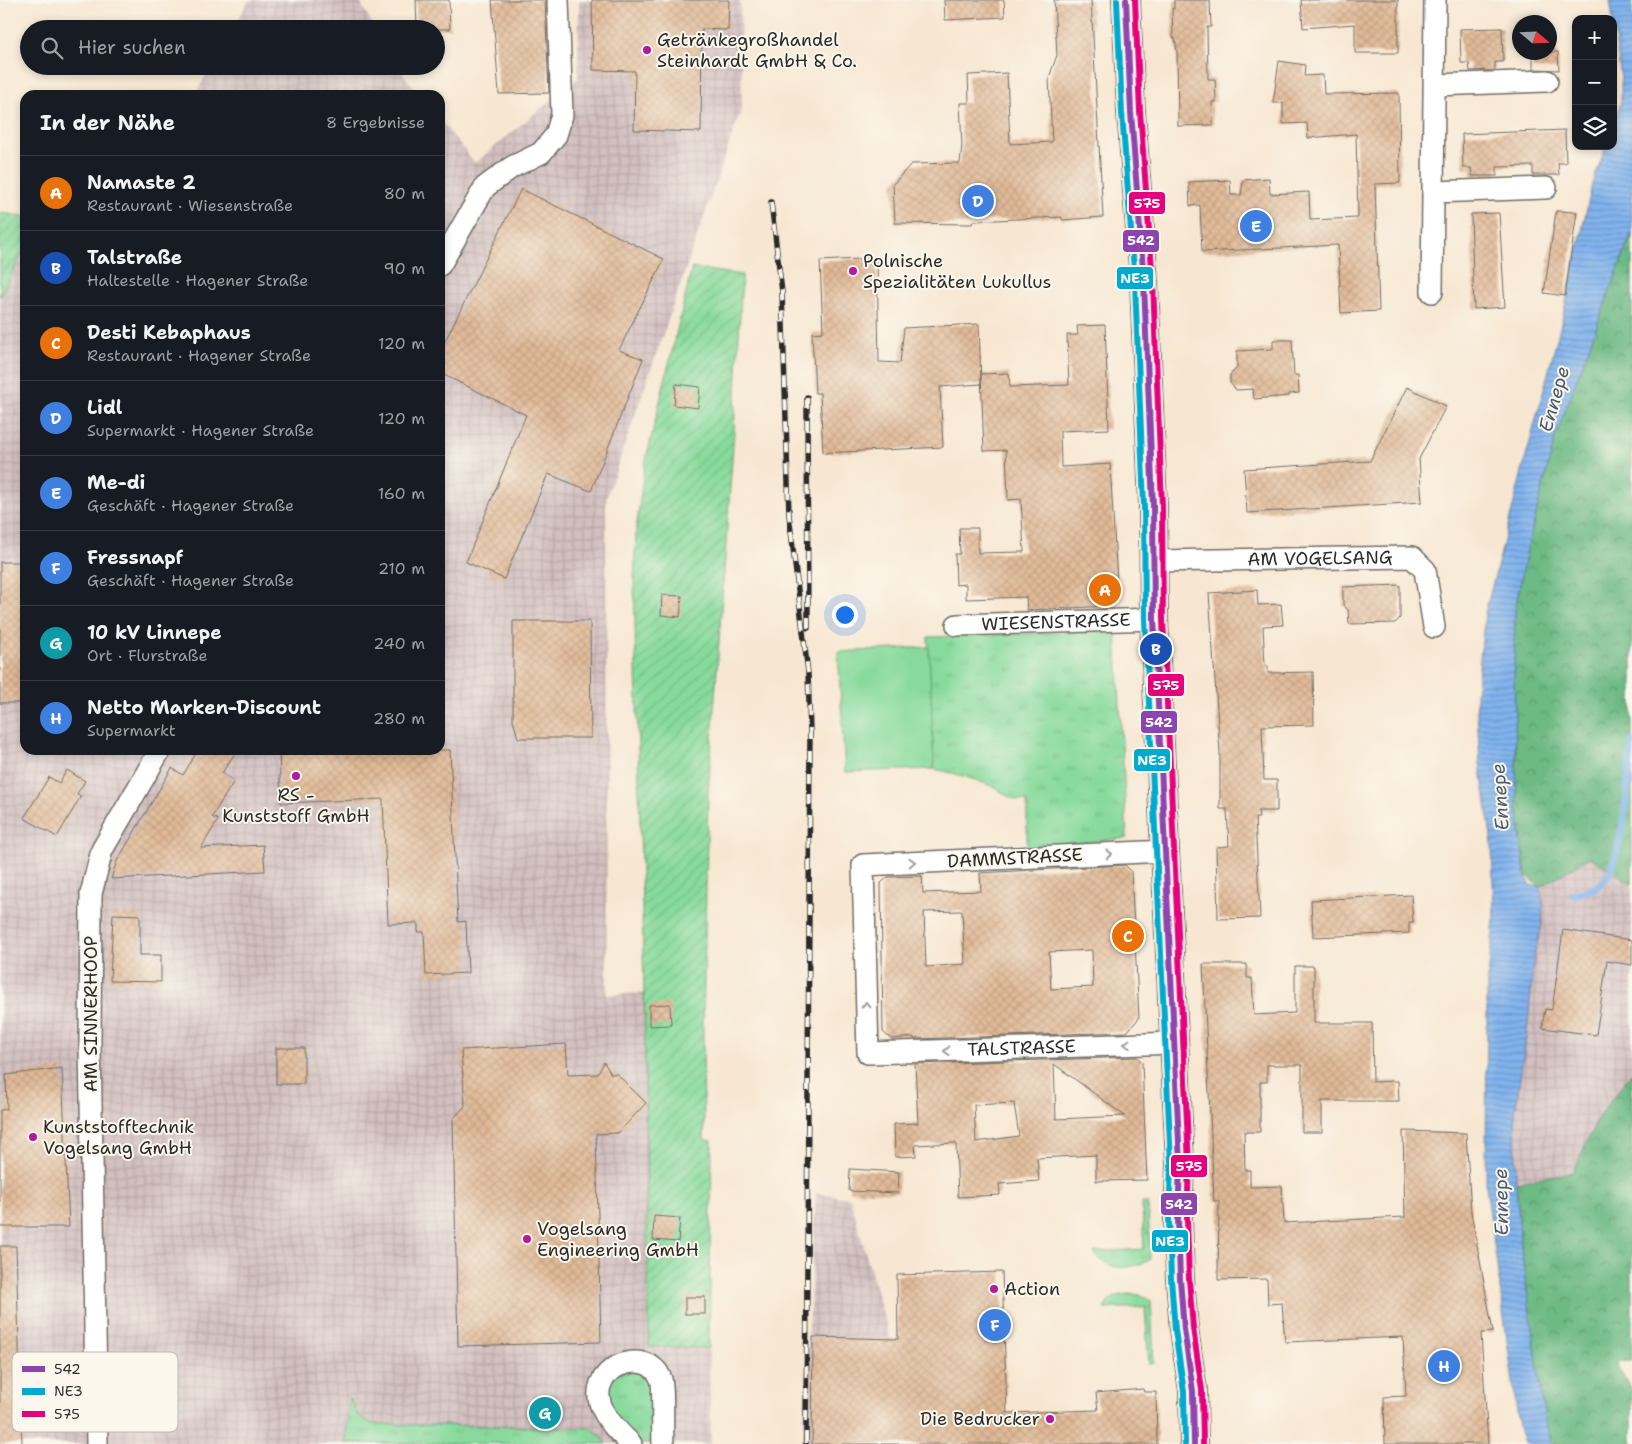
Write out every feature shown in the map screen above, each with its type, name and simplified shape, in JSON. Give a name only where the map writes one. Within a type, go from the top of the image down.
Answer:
[{"type":"main road","points":[[1126,0],[1131,112],[1144,282],[1154,561],[1154,619],[1176,1042],[1180,1164],[1178,1219],[1180,1280],[1184,1329],[1193,1391],[1194,1444]]},
{"type":"street","points":[[445,256],[485,187],[512,167],[541,153],[556,135],[562,115],[558,0]]},
{"type":"street","points":[[1432,292],[1436,85],[1434,0]]},
{"type":"street","points":[[1436,85],[1547,81]]},
{"type":"street","points":[[1433,192],[1546,188]]},
{"type":"street","name":"AM VOGELSANG","points":[[1154,561],[1412,558],[1425,570],[1434,627]]},
{"type":"street","name":"WIESENSTRASSE","points":[[957,625],[1154,619]]},
{"type":"street","name":"AM SINNERHOOP","points":[[95,1352],[90,1045],[91,894],[102,850],[157,755]]},
{"type":"street","name":"DAMMSTRASSE","points":[[868,1054],[863,865],[1166,851]]},
{"type":"street","name":"TALSTRASSE","points":[[868,1054],[1176,1042]]},
{"type":"street","points":[[631,1444],[603,1411],[599,1396],[600,1388],[607,1373],[620,1364],[632,1362],[642,1363],[653,1369],[661,1379],[663,1444]]},
{"type":"shaded area","points":[[249,0],[359,0],[370,20],[238,20]]},
{"type":"shaded area","points":[[579,0],[740,0],[742,107],[606,499],[607,995],[644,993],[649,1347],[709,1348],[711,1444],[0,1444],[0,414],[3,409],[0,407],[0,297],[20,257],[20,755],[445,755],[445,126],[475,163],[578,78]]},
{"type":"shaded area","points":[[206,75],[404,75],[416,90],[198,90]]},
{"type":"shaded area","points":[[1590,857],[1632,884],[1632,1072],[1598,1118],[1573,1172],[1516,1182],[1515,1112],[1528,1024],[1534,956],[1542,925],[1543,901],[1540,887]]},
{"type":"shaded area","points":[[816,1193],[850,1198],[890,1339],[888,1444],[803,1444]]},
{"type":"green space","points":[[0,213],[20,215],[20,257],[0,297]]},
{"type":"green space","points":[[1632,232],[1632,884],[1590,857],[1540,887],[1526,875],[1517,805],[1514,670],[1515,610],[1527,550],[1555,438]]},
{"type":"green space","points":[[692,268],[742,275],[734,432],[708,795],[703,1029],[704,1140],[712,1141],[709,1348],[649,1347],[644,993],[634,584],[636,529],[645,463]]},
{"type":"green space","points":[[1116,631],[1127,838],[1027,848],[1027,801],[1011,798],[977,781],[934,769],[928,637]]},
{"type":"green space","points":[[929,647],[934,769],[845,772],[838,652]]},
{"type":"green space","points":[[1632,1072],[1632,1361],[1615,1362],[1632,1391],[1632,1444],[1552,1444],[1545,1420],[1521,1247],[1516,1182],[1573,1172],[1598,1118]]},
{"type":"green space","points":[[1142,1203],[1148,1203],[1150,1260],[1127,1267],[1112,1266],[1105,1263],[1094,1252],[1144,1249]]},
{"type":"green space","points":[[1128,1294],[1141,1295],[1151,1301],[1154,1363],[1149,1364],[1145,1307],[1104,1309],[1108,1302],[1114,1298]]},
{"type":"green space","points":[[652,1370],[661,1444],[632,1444],[602,1401],[609,1374]]},
{"type":"green space","points":[[349,1398],[358,1416],[373,1424],[593,1428],[607,1444],[346,1443]]},
{"type":"water","name":"Ennepe","points":[[1610,0],[1632,0],[1632,232],[1555,438],[1527,550],[1515,610],[1514,670],[1517,805],[1525,875],[1531,885],[1540,887],[1543,901],[1542,925],[1534,956],[1528,1024],[1515,1112],[1516,1182],[1521,1247],[1545,1420],[1552,1444],[1524,1444],[1519,1427],[1486,1186],[1487,987],[1494,920],[1492,843],[1480,764],[1476,695],[1485,613],[1563,316],[1592,185],[1605,150],[1617,150],[1617,113],[1621,102],[1621,79],[1617,50],[1617,15],[1612,15]]},
{"type":"building","points":[[416,0],[449,0],[450,29],[445,29],[445,20],[417,20]]},
{"type":"building","points":[[492,0],[545,0],[549,93],[499,94]]},
{"type":"building","name":"Getränkegroßhandel Steinhardt GmbH & Co.","points":[[592,0],[729,0],[728,30],[702,29],[701,132],[634,130],[635,71],[593,70]]},
{"type":"building","points":[[944,0],[1004,0],[1005,17],[945,20]]},
{"type":"building","points":[[1054,0],[1091,0],[1103,217],[1062,220],[1062,217],[973,221],[972,224],[895,223],[893,184],[911,164],[960,163],[962,145],[960,103],[969,103],[968,75],[1007,73],[1010,144],[1052,142],[1049,78],[1057,55]]},
{"type":"building","points":[[1174,0],[1210,0],[1211,27],[1207,27],[1208,79],[1215,79],[1216,102],[1212,102],[1213,125],[1178,126],[1177,52],[1175,38],[1173,38],[1172,8],[1174,9]]},
{"type":"building","points":[[1301,0],[1398,0],[1398,53],[1355,53],[1355,24],[1303,28]]},
{"type":"building","points":[[1502,28],[1503,62],[1495,62],[1495,70],[1470,71],[1469,63],[1461,63],[1460,29]]},
{"type":"building","points":[[1558,52],[1559,70],[1533,69],[1533,60],[1557,60]]},
{"type":"building","points":[[1279,61],[1305,65],[1304,76],[1323,75],[1324,94],[1399,93],[1400,183],[1375,184],[1379,311],[1341,313],[1338,245],[1202,252],[1200,205],[1190,206],[1189,182],[1230,180],[1231,195],[1241,195],[1243,180],[1269,178],[1270,194],[1309,192],[1310,220],[1358,218],[1356,134],[1308,138],[1307,123],[1283,124],[1283,103],[1273,103]]},
{"type":"building","points":[[1565,130],[1566,163],[1558,163],[1559,175],[1533,175],[1533,166],[1497,167],[1497,176],[1472,176],[1471,168],[1463,168],[1462,134]]},
{"type":"building","points":[[521,189],[664,259],[619,350],[643,359],[591,491],[548,474],[504,579],[466,562],[526,415],[445,375],[445,341]]},
{"type":"building","points":[[1556,211],[1577,212],[1565,296],[1544,293]]},
{"type":"building","points":[[1499,213],[1505,307],[1474,309],[1471,214]]},
{"type":"building","points":[[877,258],[879,362],[900,363],[904,328],[979,324],[981,384],[940,387],[943,447],[823,453],[820,393],[815,393],[812,333],[823,332],[820,261]]},
{"type":"building","points":[[1105,325],[1109,429],[1060,431],[1061,467],[1110,464],[1118,599],[1111,606],[1027,610],[1026,597],[966,599],[966,584],[956,585],[955,554],[960,554],[959,528],[978,528],[978,553],[1024,552],[1021,499],[1008,500],[1006,450],[984,451],[981,374],[1009,373],[1010,387],[1069,385],[1067,335],[1078,335],[1077,326]]},
{"type":"building","points":[[1273,340],[1292,340],[1294,375],[1298,375],[1299,393],[1289,394],[1289,396],[1254,399],[1253,389],[1236,390],[1230,383],[1230,375],[1237,368],[1237,351],[1273,349]]},
{"type":"building","points":[[676,384],[700,387],[698,408],[674,405]]},
{"type":"building","points":[[1407,387],[1446,406],[1419,459],[1422,502],[1247,513],[1244,469],[1370,461]]},
{"type":"building","points":[[0,562],[20,562],[20,703],[0,703]]},
{"type":"building","points":[[1400,585],[1400,618],[1395,623],[1349,624],[1348,610],[1343,605],[1343,587]]},
{"type":"building","points":[[1257,590],[1258,605],[1281,604],[1283,625],[1263,626],[1265,666],[1268,666],[1268,673],[1313,672],[1314,725],[1262,726],[1264,780],[1277,780],[1277,811],[1258,811],[1259,818],[1255,818],[1260,918],[1218,919],[1216,847],[1229,846],[1227,809],[1220,809],[1220,753],[1209,593]]},
{"type":"building","points":[[662,595],[682,596],[680,617],[661,615]]},
{"type":"building","points":[[513,621],[590,621],[591,738],[518,738],[513,720]]},
{"type":"building","points":[[445,750],[450,750],[458,922],[466,921],[468,973],[426,975],[424,932],[418,932],[418,923],[388,924],[383,799],[281,803],[279,755],[445,755]]},
{"type":"building","points":[[195,755],[234,755],[222,773],[234,781],[212,817],[218,820],[201,848],[263,845],[265,871],[111,879],[116,863],[172,768],[183,775]]},
{"type":"building","points":[[67,770],[85,781],[77,794],[81,796],[57,837],[24,818],[49,777],[59,783]]},
{"type":"building","points":[[1125,865],[1131,871],[1139,1018],[1127,1032],[891,1039],[883,1032],[881,883],[888,877],[922,876],[923,893],[981,891],[980,873]],"holes":[[[962,911],[965,964],[926,967],[924,912]],[[1092,950],[1093,987],[1051,989],[1049,952]]]},
{"type":"building","points":[[1411,895],[1413,922],[1409,922],[1409,933],[1313,937],[1311,900]]},
{"type":"building","points":[[113,914],[140,915],[140,955],[161,955],[161,982],[110,981]]},
{"type":"building","points":[[1563,930],[1632,940],[1632,965],[1607,961],[1596,1035],[1542,1028],[1545,1009],[1552,1010]]},
{"type":"building","points":[[1203,964],[1247,964],[1247,978],[1252,978],[1254,1015],[1295,1013],[1295,966],[1314,966],[1314,1023],[1372,1023],[1373,1082],[1398,1081],[1399,1101],[1322,1101],[1322,1132],[1302,1132],[1302,1065],[1267,1065],[1267,1082],[1260,1082],[1260,1132],[1244,1132],[1245,1170],[1250,1170],[1250,1187],[1282,1186],[1284,1223],[1405,1217],[1403,1131],[1466,1133],[1471,1212],[1493,1332],[1481,1333],[1488,1444],[1385,1444],[1384,1397],[1406,1396],[1403,1337],[1285,1342],[1282,1303],[1268,1304],[1267,1279],[1218,1280],[1219,1201],[1214,1201]]},
{"type":"building","points":[[670,1004],[671,1025],[649,1026],[649,1005]]},
{"type":"building","name":"Vogelsang Engineering GmbH","points":[[566,1044],[568,1075],[598,1074],[604,1062],[611,1074],[617,1074],[646,1103],[618,1133],[596,1134],[601,1342],[458,1346],[453,1119],[465,1106],[461,1050]]},
{"type":"building","points":[[276,1048],[304,1048],[304,1084],[276,1084]]},
{"type":"building","points":[[1137,1057],[1142,1062],[1147,1180],[1096,1181],[1096,1155],[1037,1158],[1039,1181],[999,1184],[1000,1195],[958,1197],[956,1143],[915,1145],[916,1156],[895,1157],[894,1124],[918,1123],[915,1064]],"holes":[[[1054,1064],[1125,1116],[1056,1119]],[[1014,1103],[1019,1136],[976,1142],[974,1105]]]},
{"type":"building","points":[[62,1068],[69,1227],[0,1227],[0,1110],[7,1109],[6,1075]]},
{"type":"building","points":[[850,1169],[899,1172],[898,1193],[849,1191]]},
{"type":"building","points":[[654,1216],[680,1218],[678,1242],[653,1240]]},
{"type":"building","points":[[0,1246],[16,1246],[19,1352],[12,1352],[12,1432],[22,1432],[22,1444],[0,1444]]},
{"type":"building","points":[[1002,1272],[1007,1413],[1098,1410],[1096,1393],[1143,1389],[1144,1392],[1156,1392],[1157,1444],[812,1444],[813,1337],[898,1339],[897,1275]]},
{"type":"building","points":[[685,1297],[705,1297],[705,1314],[685,1314]]},
{"type":"waterway","points":[[1572,894],[1595,888],[1606,878],[1612,867],[1621,833],[1632,742]]},
{"type":"railway","points":[[771,202],[782,292],[789,515],[808,673],[810,732],[806,1444]]},
{"type":"railway","points":[[807,397],[808,628]]},
{"type":"transit line","name":"NE3","points":[[1117,0],[1122,113],[1135,283],[1144,506],[1145,619],[1171,1164],[1169,1219],[1171,1279],[1175,1330],[1184,1392],[1185,1444]]},
{"type":"transit line","name":"542","points":[[1126,0],[1131,112],[1144,282],[1153,506],[1154,619],[1180,1164],[1178,1219],[1180,1279],[1184,1329],[1193,1391],[1194,1444]]},
{"type":"transit line","name":"575","points":[[1135,0],[1140,111],[1153,282],[1162,506],[1163,619],[1189,1164],[1187,1219],[1189,1279],[1193,1328],[1202,1390],[1203,1444]]},
{"type":"place","name":"Getränkegroßhandel Steinhardt GmbH & Co.","points":[[647,50]]},
{"type":"place","name":"Lidl","points":[[978,201]]},
{"type":"place","name":"Me-di","points":[[1256,226]]},
{"type":"place","name":"Polnische Spezialitäten Lukullus","points":[[853,271]]},
{"type":"place","name":"Namaste 2","points":[[1105,590]]},
{"type":"place","name":"Talstraße","points":[[1156,649]]},
{"type":"place","name":"RS - Kunststoff GmbH","points":[[296,776]]},
{"type":"place","name":"Desti Kebaphaus","points":[[1128,936]]},
{"type":"place","name":"Kunststofftechnik Vogelsang GmbH","points":[[33,1137]]},
{"type":"place","name":"Vogelsang Engineering GmbH","points":[[527,1239]]},
{"type":"place","name":"Action","points":[[994,1289]]},
{"type":"place","name":"Fressnapf","points":[[995,1325]]},
{"type":"place","name":"Netto Marken-Discount","points":[[1444,1366]]},
{"type":"place","name":"10 kV Linnepe","points":[[545,1413]]},
{"type":"place","name":"Die Bedrucker","points":[[1050,1419]]}]
